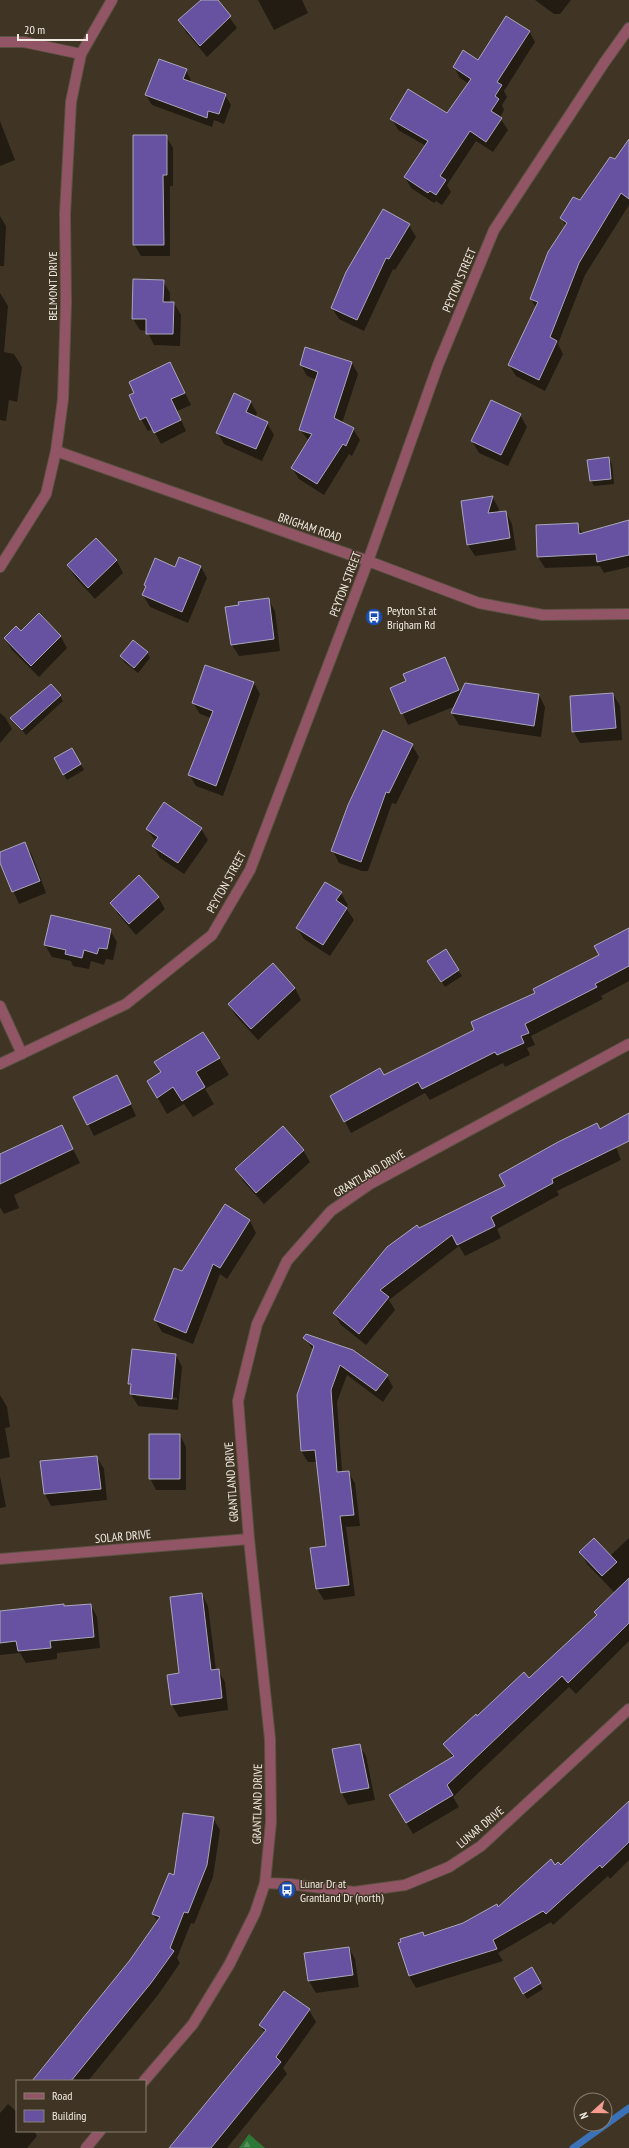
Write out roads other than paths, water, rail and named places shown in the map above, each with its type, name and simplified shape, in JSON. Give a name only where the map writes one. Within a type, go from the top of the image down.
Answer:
[{"type":"street","name":"BELMONT DRIVE","points":[[0,567],[46,494],[56,451],[63,399],[66,303],[65,214],[71,102],[81,54],[112,0]]},
{"type":"street","name":"PEYTON STREET","points":[[0,1064],[126,1004],[212,935],[250,870],[368,561],[438,365],[494,230],[604,63],[629,28]]},
{"type":"street","points":[[0,42],[24,42],[81,54]]},
{"type":"street","name":"BRIGHAM ROAD","points":[[56,451],[368,561],[479,603],[543,616],[629,614]]},
{"type":"street","points":[[0,1006],[22,1054]]},
{"type":"street","name":"GRANTLAND DRIVE","points":[[145,2080],[193,2024],[221,1978],[255,1913],[265,1884],[271,1822],[270,1739],[249,1539],[238,1401],[257,1324],[287,1262],[331,1211],[370,1184],[629,1044]]},
{"type":"street","name":"SOLAR DRIVE","points":[[0,1559],[249,1539]]},
{"type":"street","name":"LUNAR DRIVE","points":[[265,1884],[290,1884],[354,1892],[405,1885],[449,1867],[481,1846],[629,1709]]},
{"type":"street","points":[[86,2148],[99,2132]]},
{"type":"waterway","points":[[573,2148],[629,2108]]},
{"type":"place","name":"Peyton St at Brigham Rd","points":[[374,617]]},
{"type":"place","name":"Lunar Dr at Grantland Dr (north)","points":[[287,1890]]}]
